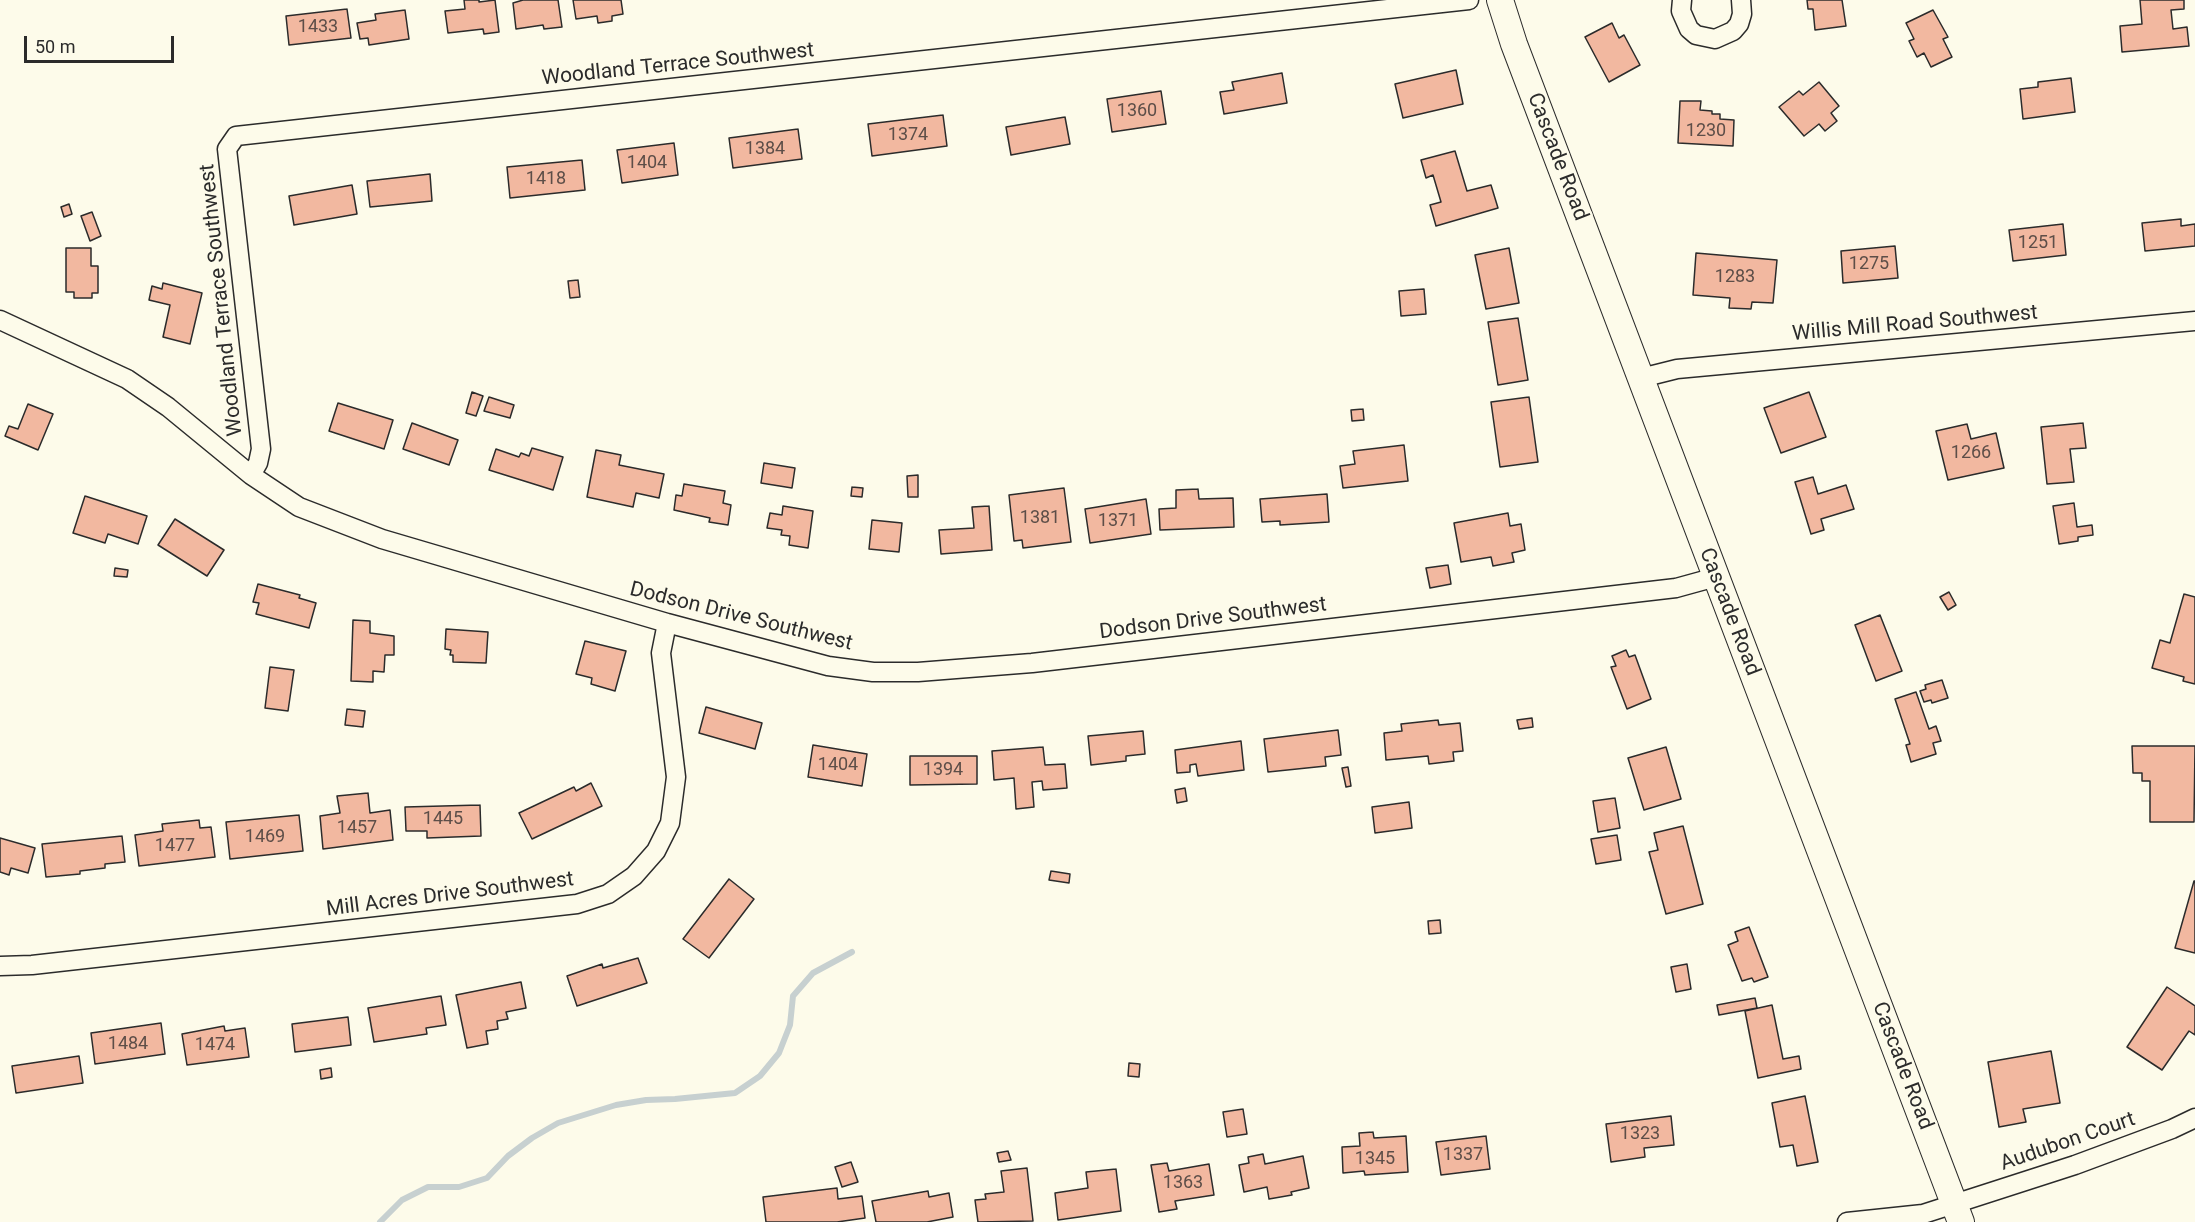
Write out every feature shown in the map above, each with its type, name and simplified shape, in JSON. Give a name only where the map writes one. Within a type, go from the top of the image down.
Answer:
[{"type":"main road","name":"Cascade Road","points":[[1500,0],[1514,44],[1958,1213]]},
{"type":"street","name":"Woodland Terrace Southwest","points":[[250,475],[258,464],[261,449],[227,149],[236,136],[1469,0]]},
{"type":"street","points":[[1682,0],[1681,12],[1689,29],[1696,35],[1715,39],[1733,31],[1738,24],[1742,14],[1741,0]]},
{"type":"street","name":"Dodson Drive Southwest","points":[[0,320],[127,379],[168,407],[250,475],[299,507],[382,539],[667,623],[828,666],[873,672],[918,672],[1032,663],[1664,590],[1716,578]]},
{"type":"street","name":"Willis Mill Road Southwest","points":[[1641,378],[1677,369],[2195,321]]},
{"type":"street","name":"Mill Acres Drive Southwest","points":[[0,966],[32,966],[577,904],[608,894],[634,876],[656,851],[670,823],[676,777],[661,653],[667,623]]},
{"type":"street","name":"Audubon Court","points":[[1958,1213],[2195,1118]]},
{"type":"street","points":[[1847,1222],[1923,1214],[1958,1213]]},
{"type":"building","points":[[464,0],[479,0],[479,2],[495,0],[499,32],[484,34],[483,29],[448,33],[445,11],[465,9]]},
{"type":"building","points":[[523,0],[558,0],[562,27],[544,29],[543,25],[516,29],[513,3]]},
{"type":"building","points":[[573,0],[621,0],[623,14],[612,16],[612,21],[598,23],[597,16],[576,19]]},
{"type":"building","points":[[1807,0],[1842,0],[1846,26],[1815,30],[1813,9],[1808,9]]},
{"type":"building","points":[[2140,0],[2184,0],[2184,9],[2171,10],[2173,29],[2187,27],[2189,46],[2122,52],[2120,26],[2142,24]]},
{"type":"building","points":[[347,9],[351,38],[289,45],[286,16]]},
{"type":"building","points":[[405,10],[409,39],[369,45],[368,38],[360,39],[357,23],[376,20],[375,14]]},
{"type":"building","points":[[1933,10],[1948,37],[1943,39],[1952,57],[1931,67],[1924,53],[1917,57],[1909,41],[1914,39],[1906,23]]},
{"type":"building","points":[[1612,23],[1619,38],[1624,35],[1640,65],[1609,82],[1585,37]]},
{"type":"building","points":[[1456,70],[1463,104],[1403,118],[1395,84]]},
{"type":"building","points":[[1282,73],[1287,103],[1224,114],[1220,92],[1234,90],[1232,82]]},
{"type":"building","points":[[2071,78],[2075,112],[2023,119],[2020,89],[2038,87],[2038,82]]},
{"type":"building","points":[[1819,82],[1839,106],[1831,113],[1837,121],[1825,131],[1819,124],[1804,136],[1779,107],[1799,91],[1803,95]]},
{"type":"building","points":[[1161,91],[1166,124],[1112,132],[1107,99]]},
{"type":"building","points":[[1680,101],[1701,101],[1700,110],[1720,114],[1720,119],[1734,120],[1733,146],[1678,143]]},
{"type":"building","points":[[943,115],[947,146],[872,156],[868,124]]},
{"type":"building","points":[[1065,117],[1070,144],[1011,155],[1006,127]]},
{"type":"building","points":[[798,129],[802,159],[733,168],[729,138]]},
{"type":"building","points":[[674,143],[678,175],[622,183],[617,150]]},
{"type":"building","points":[[1455,151],[1467,191],[1491,185],[1498,208],[1436,226],[1430,205],[1441,202],[1433,175],[1426,178],[1421,160]]},
{"type":"building","points":[[582,160],[585,190],[510,198],[507,167]]},
{"type":"building","points":[[430,174],[432,201],[370,207],[367,181]]},
{"type":"building","points":[[352,185],[357,214],[294,225],[289,196]]},
{"type":"building","points":[[69,204],[72,214],[64,217],[61,207]]},
{"type":"building","points":[[92,212],[101,236],[90,241],[81,216]]},
{"type":"building","points":[[2181,219],[2181,226],[2195,224],[2195,246],[2145,251],[2142,223]]},
{"type":"building","points":[[2063,224],[2066,255],[2013,261],[2009,230]]},
{"type":"building","points":[[1895,246],[1898,278],[1843,283],[1841,251]]},
{"type":"building","points":[[66,248],[91,248],[91,266],[98,266],[98,293],[92,293],[92,298],[74,298],[74,292],[66,292]]},
{"type":"building","points":[[1509,248],[1519,303],[1486,309],[1475,255]]},
{"type":"building","points":[[1696,253],[1777,260],[1773,303],[1752,302],[1751,309],[1729,308],[1730,298],[1693,295]]},
{"type":"building","points":[[578,280],[580,297],[570,298],[568,281]]},
{"type":"building","points":[[163,283],[202,293],[190,344],[163,337],[170,305],[149,300],[152,286],[162,289]]},
{"type":"building","points":[[1424,289],[1426,314],[1401,316],[1399,291]]},
{"type":"building","points":[[1518,318],[1528,380],[1498,385],[1488,322]]},
{"type":"building","points":[[472,392],[483,396],[476,416],[466,413]]},
{"type":"building","points":[[1809,392],[1826,437],[1781,453],[1764,408]]},
{"type":"building","points":[[489,397],[514,405],[510,418],[484,411]]},
{"type":"building","points":[[1529,397],[1538,462],[1500,467],[1491,402]]},
{"type":"building","points":[[338,403],[393,420],[384,449],[329,431]]},
{"type":"building","points":[[28,404],[53,414],[38,450],[5,436],[9,426],[18,429]]},
{"type":"building","points":[[1363,409],[1364,420],[1352,421],[1351,410]]},
{"type":"building","points":[[412,423],[458,440],[449,465],[403,449]]},
{"type":"building","points":[[2083,423],[2086,448],[2070,449],[2074,482],[2047,484],[2041,427]]},
{"type":"building","points":[[1967,424],[1971,439],[1996,433],[2004,468],[1948,480],[1936,431]]},
{"type":"building","points":[[1404,445],[1408,481],[1343,488],[1340,466],[1355,464],[1353,451]]},
{"type":"building","points":[[532,448],[563,457],[553,490],[489,470],[496,449],[519,457],[521,453],[529,456]]},
{"type":"building","points":[[596,450],[621,455],[619,465],[664,474],[659,498],[636,493],[633,507],[587,497]]},
{"type":"building","points":[[764,463],[795,468],[792,488],[761,483]]},
{"type":"building","points":[[918,475],[918,497],[908,497],[907,476]]},
{"type":"building","points":[[1813,477],[1818,494],[1846,485],[1854,509],[1821,519],[1824,530],[1811,534],[1795,482]]},
{"type":"building","points":[[684,484],[725,491],[723,503],[731,505],[728,525],[709,522],[710,518],[674,510],[676,495],[682,496]]},
{"type":"building","points":[[852,487],[863,488],[862,497],[851,496]]},
{"type":"building","points":[[1064,488],[1071,542],[1023,548],[1022,540],[1014,541],[1009,495]]},
{"type":"building","points":[[1198,489],[1199,499],[1233,498],[1234,527],[1160,530],[1159,509],[1176,508],[1176,490]]},
{"type":"building","points":[[1327,494],[1329,522],[1280,525],[1280,521],[1262,522],[1260,499]]},
{"type":"building","points":[[85,496],[147,516],[138,544],[108,534],[105,543],[73,533]]},
{"type":"building","points":[[1146,499],[1151,534],[1090,543],[1085,509]]},
{"type":"building","points":[[2074,503],[2077,527],[2092,525],[2093,535],[2078,537],[2078,541],[2059,544],[2053,506]]},
{"type":"building","points":[[783,506],[813,511],[808,548],[789,545],[790,536],[781,535],[782,530],[767,528],[770,513],[782,515]]},
{"type":"building","points":[[989,506],[992,550],[941,554],[939,530],[974,528],[972,507]]},
{"type":"building","points":[[1508,513],[1510,526],[1521,524],[1525,550],[1512,553],[1514,562],[1493,566],[1491,557],[1461,562],[1454,523]]},
{"type":"building","points":[[175,519],[224,550],[207,576],[158,545]]},
{"type":"building","points":[[872,520],[902,523],[899,552],[869,549]]},
{"type":"building","points":[[1448,565],[1451,584],[1430,588],[1426,568]]},
{"type":"building","points":[[115,568],[128,570],[127,577],[114,576]]},
{"type":"building","points":[[258,584],[300,595],[299,598],[316,603],[309,628],[256,614],[259,603],[253,602]]},
{"type":"building","points":[[1949,592],[1956,605],[1948,610],[1940,597]]},
{"type":"building","points":[[2184,594],[2195,597],[2195,684],[2183,681],[2184,677],[2152,668],[2160,640],[2170,643]]},
{"type":"building","points":[[1880,615],[1902,671],[1876,681],[1855,625]]},
{"type":"building","points":[[353,620],[370,621],[370,633],[394,636],[394,655],[385,655],[384,672],[373,671],[373,682],[351,681]]},
{"type":"building","points":[[446,629],[488,632],[486,663],[453,662],[453,655],[450,655],[451,650],[445,649]]},
{"type":"building","points":[[585,641],[626,651],[615,691],[591,684],[592,678],[576,674]]},
{"type":"building","points":[[1626,650],[1629,657],[1635,655],[1651,699],[1627,709],[1611,667],[1616,666],[1612,656]]},
{"type":"building","points":[[270,667],[294,670],[288,711],[265,708]]},
{"type":"building","points":[[1942,680],[1948,698],[1932,703],[1931,700],[1924,702],[1920,691],[1926,689],[1925,685]]},
{"type":"building","points":[[1916,692],[1929,729],[1936,726],[1941,741],[1933,743],[1936,754],[1911,762],[1906,745],[1910,744],[1895,699]]},
{"type":"building","points":[[706,707],[762,723],[755,749],[699,733]]},
{"type":"building","points":[[347,709],[365,711],[363,727],[345,725]]},
{"type":"building","points":[[1532,718],[1533,727],[1519,729],[1517,720]]},
{"type":"building","points":[[1438,720],[1439,725],[1460,723],[1463,751],[1453,752],[1454,761],[1429,764],[1428,756],[1386,760],[1384,733],[1402,731],[1401,724]]},
{"type":"building","points":[[1338,730],[1341,755],[1325,757],[1326,766],[1268,772],[1264,739]]},
{"type":"building","points":[[1143,731],[1145,754],[1126,756],[1126,761],[1091,765],[1088,736]]},
{"type":"building","points":[[1241,741],[1244,770],[1198,776],[1196,764],[1190,765],[1190,772],[1177,773],[1175,750]]},
{"type":"building","points":[[813,745],[867,754],[862,786],[808,777]]},
{"type":"building","points":[[2132,746],[2195,746],[2194,822],[2150,822],[2150,781],[2142,781],[2142,773],[2133,773]]},
{"type":"building","points":[[1043,747],[1045,765],[1065,764],[1067,788],[1043,790],[1042,781],[1032,782],[1034,807],[1016,809],[1014,778],[994,780],[992,751]]},
{"type":"building","points":[[1666,747],[1681,799],[1644,810],[1628,758]]},
{"type":"building","points":[[910,756],[977,756],[977,784],[910,785]]},
{"type":"building","points":[[1348,767],[1351,786],[1346,787],[1342,768]]},
{"type":"building","points":[[591,783],[602,806],[532,839],[519,813],[574,787],[576,791]]},
{"type":"building","points":[[1185,788],[1187,801],[1177,803],[1175,790]]},
{"type":"building","points":[[368,793],[370,813],[390,810],[393,840],[323,849],[320,816],[340,813],[337,796]]},
{"type":"building","points":[[1615,798],[1620,828],[1598,832],[1593,801]]},
{"type":"building","points":[[1409,802],[1412,828],[1375,833],[1372,807]]},
{"type":"building","points":[[480,805],[481,836],[427,838],[427,831],[406,831],[405,807]]},
{"type":"building","points":[[299,815],[303,851],[230,859],[226,822]]},
{"type":"building","points":[[199,820],[200,828],[211,827],[215,857],[139,866],[135,835],[163,831],[162,824]]},
{"type":"building","points":[[1683,826],[1703,904],[1666,914],[1649,852],[1658,850],[1654,833]]},
{"type":"building","points":[[1617,835],[1621,860],[1596,864],[1591,839]]},
{"type":"building","points":[[122,836],[125,862],[105,864],[105,868],[80,871],[80,874],[46,877],[42,844]]},
{"type":"building","points":[[0,838],[35,848],[28,873],[11,868],[9,875],[0,872]]},
{"type":"building","points":[[1051,871],[1070,874],[1069,883],[1049,880]]},
{"type":"building","points":[[729,879],[754,899],[709,958],[683,939]]},
{"type":"building","points":[[2195,881],[2195,953],[2175,948]]},
{"type":"building","points":[[1440,920],[1441,933],[1429,934],[1428,921]]},
{"type":"building","points":[[1749,927],[1768,977],[1754,982],[1752,978],[1742,981],[1728,945],[1738,941],[1735,932]]},
{"type":"building","points":[[638,958],[647,983],[577,1006],[567,976],[602,964],[603,968]]},
{"type":"building","points":[[1687,964],[1691,989],[1676,992],[1671,967]]},
{"type":"building","points":[[521,982],[526,1008],[506,1012],[508,1019],[497,1021],[498,1029],[486,1031],[488,1044],[467,1048],[456,995]]},
{"type":"building","points":[[2167,987],[2195,1006],[2195,1035],[2189,1031],[2162,1070],[2127,1047]]},
{"type":"building","points":[[441,996],[446,1025],[426,1028],[427,1034],[374,1042],[368,1008]]},
{"type":"building","points":[[1755,998],[1757,1008],[1719,1015],[1717,1005]]},
{"type":"building","points":[[1772,1005],[1783,1059],[1799,1056],[1801,1069],[1758,1078],[1745,1011]]},
{"type":"building","points":[[348,1017],[351,1045],[295,1052],[292,1024]]},
{"type":"building","points":[[161,1023],[165,1054],[95,1064],[91,1033]]},
{"type":"building","points":[[224,1026],[225,1031],[245,1028],[249,1057],[187,1065],[182,1034]]},
{"type":"building","points":[[2051,1051],[2060,1103],[2023,1109],[2026,1122],[1999,1127],[1988,1062]]},
{"type":"building","points":[[79,1056],[83,1083],[16,1093],[12,1066]]},
{"type":"building","points":[[1129,1063],[1140,1064],[1139,1077],[1128,1076]]},
{"type":"building","points":[[331,1068],[332,1077],[321,1079],[320,1070]]},
{"type":"building","points":[[1805,1096],[1818,1162],[1797,1166],[1793,1145],[1780,1147],[1772,1103]]},
{"type":"building","points":[[1243,1109],[1247,1134],[1227,1137],[1223,1112]]},
{"type":"building","points":[[1671,1116],[1674,1145],[1644,1148],[1645,1157],[1611,1162],[1606,1124]]},
{"type":"building","points":[[1373,1132],[1374,1138],[1406,1136],[1408,1172],[1365,1175],[1364,1171],[1343,1173],[1342,1147],[1360,1146],[1359,1133]]},
{"type":"building","points":[[1486,1136],[1490,1169],[1441,1175],[1436,1142]]},
{"type":"building","points":[[1008,1151],[1011,1160],[999,1162],[997,1153]]},
{"type":"building","points":[[1263,1154],[1265,1164],[1303,1156],[1309,1188],[1291,1192],[1292,1195],[1269,1199],[1267,1187],[1244,1192],[1239,1165],[1249,1163],[1248,1157]]},
{"type":"building","points":[[851,1162],[858,1182],[842,1187],[835,1167]]},
{"type":"building","points":[[1167,1163],[1169,1171],[1209,1164],[1214,1195],[1175,1201],[1177,1209],[1159,1212],[1151,1165]]},
{"type":"building","points":[[1027,1168],[1033,1221],[978,1222],[975,1200],[986,1199],[985,1194],[1004,1192],[1001,1171]]},
{"type":"building","points":[[1116,1169],[1121,1211],[1058,1220],[1055,1193],[1088,1188],[1086,1172]]},
{"type":"building","points":[[837,1188],[838,1199],[862,1196],[865,1218],[837,1222],[766,1222],[763,1197]]},
{"type":"building","points":[[928,1191],[929,1197],[949,1193],[953,1217],[927,1222],[876,1222],[872,1201]]},
{"type":"waterway","points":[[380,1222],[402,1200],[428,1187],[459,1187],[487,1178],[508,1156],[532,1138],[558,1123],[616,1105],[646,1100],[735,1093],[760,1076],[779,1053],[790,1025],[793,996],[813,973],[852,952]]}]
